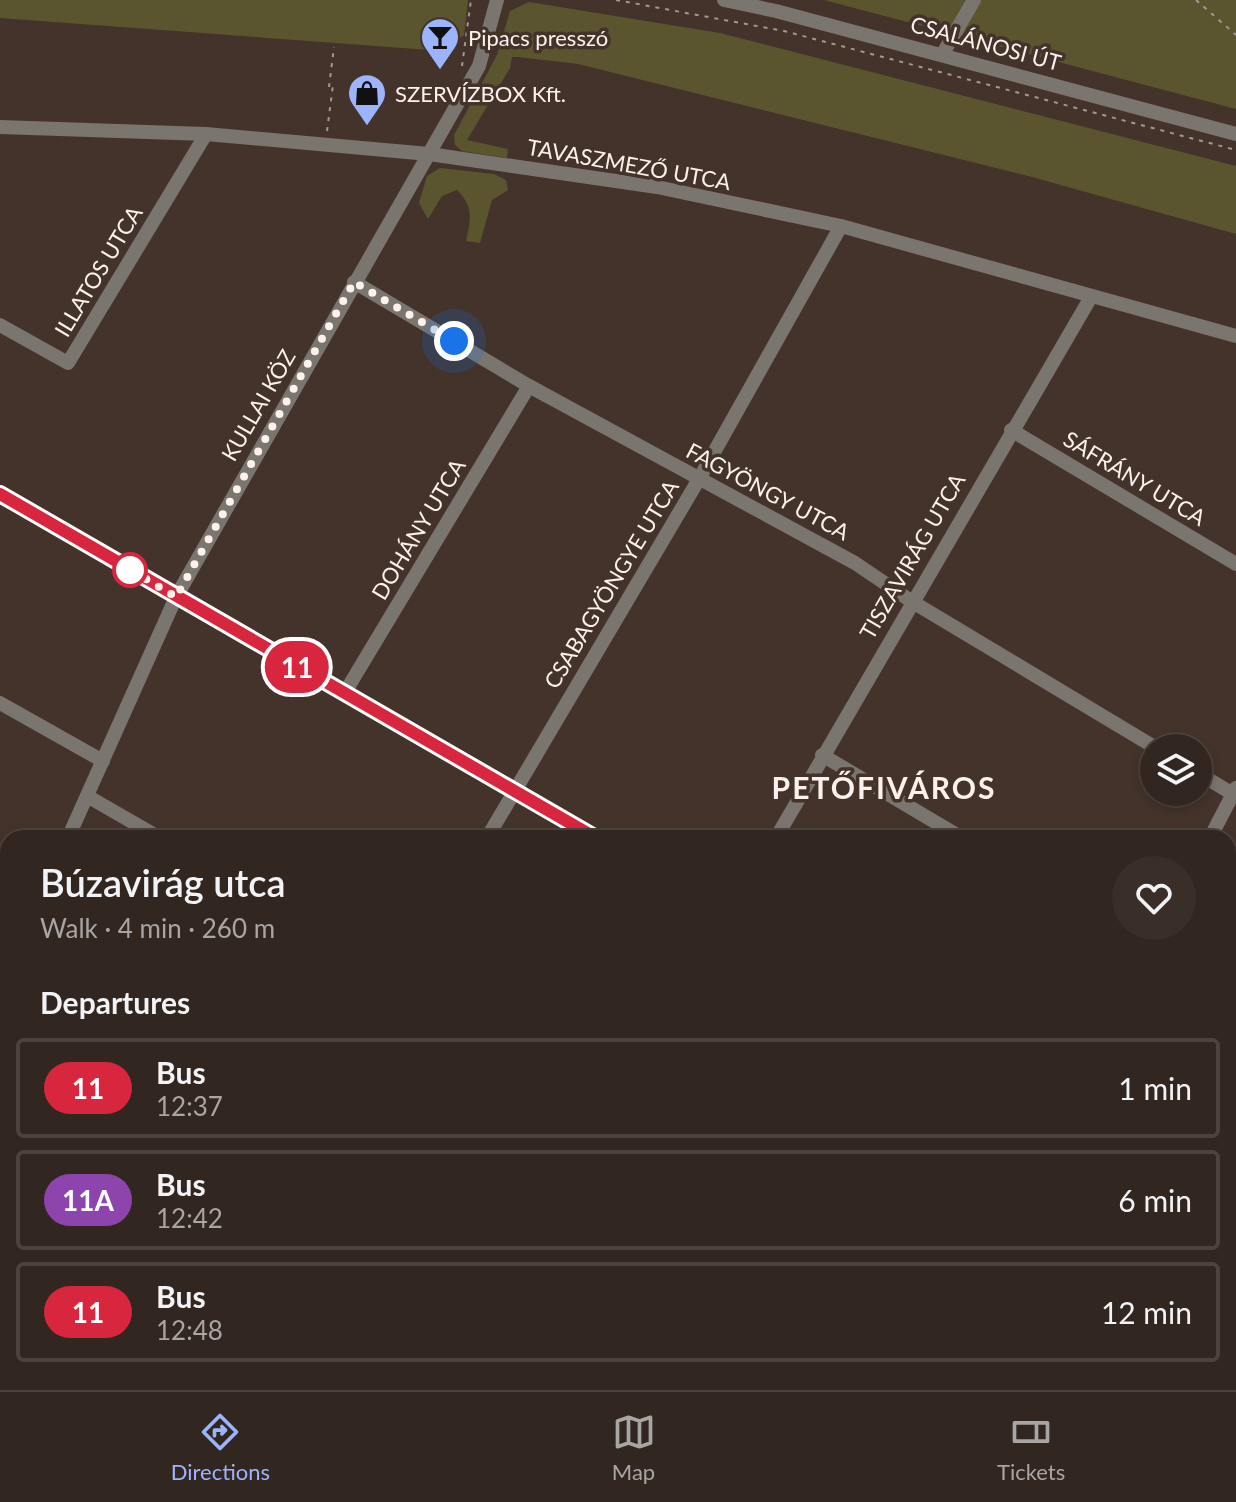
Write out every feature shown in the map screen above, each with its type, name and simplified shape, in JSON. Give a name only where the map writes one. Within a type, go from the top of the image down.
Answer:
[{"type":"street","name":"KULLAI KÖZ","points":[[72,830],[176,597],[479,66],[497,0]]},
{"type":"street","name":"CSALÁNOSI ÚT","points":[[724,0],[1236,134]]},
{"type":"street","points":[[942,55],[974,0]]},
{"type":"street","name":"TAVASZMEZŐ UTCA","points":[[0,127],[206,134],[429,154],[657,187],[841,226],[1236,336]]},
{"type":"street","name":"ILLATOS UTCA","points":[[0,325],[68,363],[206,134]]},
{"type":"street","name":"CSABAGYÖNGYE UTCA","points":[[492,830],[699,479],[841,226]]},
{"type":"street","name":"FAGYÖNGY UTCA","points":[[354,282],[529,386],[855,563],[911,601],[1140,738]]},
{"type":"street","name":"TISZAVIRÁG UTCA","points":[[780,830],[911,601],[1091,297]]},
{"type":"street","name":"DOHÁNY UTCA","points":[[344,694],[529,386]]},
{"type":"street","name":"SÁFRÁNY UTCA","points":[[1011,430],[1236,564]]},
{"type":"street","points":[[0,494],[582,830]]},
{"type":"street","points":[[0,703],[103,761]]},
{"type":"street","points":[[822,755],[949,830]]},
{"type":"street","points":[[1212,780],[1234,791],[1214,830]]},
{"type":"street","points":[[87,796],[146,830]]},
{"type":"path","points":[[461,71],[471,0]]},
{"type":"path","points":[[616,0],[784,31],[1236,150]]},
{"type":"path","points":[[1196,0],[1236,35]]},
{"type":"path","points":[[326,137],[331,86],[330,55],[334,47]]},
{"type":"shaded area","points":[[0,0],[468,0],[464,35],[443,51],[0,18]]},
{"type":"shaded area","points":[[824,0],[1236,0],[1236,109]]},
{"type":"shaded area","points":[[529,2],[720,33],[1236,166],[1236,234],[1032,177],[578,64],[518,57],[512,57],[510,68],[467,140],[508,149],[507,158],[462,151],[455,145],[454,135],[497,55],[510,11]]},
{"type":"shaded area","points":[[440,168],[494,174],[506,180],[508,190],[492,200],[480,243],[466,241],[469,208],[457,190],[442,196],[428,219],[419,203],[427,176]]},
{"type":"bus line","name":"11","points":[[0,494],[582,830]]},
{"type":"place","name":"Pipacs presszó","points":[[440,71]]},
{"type":"place","name":"SZERVÍZBOX Kft.","points":[[367,127]]},
{"type":"district","name":"PETŐFIVÁROS","points":[[884,787]]},
{"type":"route","points":[[130,570],[126,567],[176,597],[354,282],[454,341]]}]
